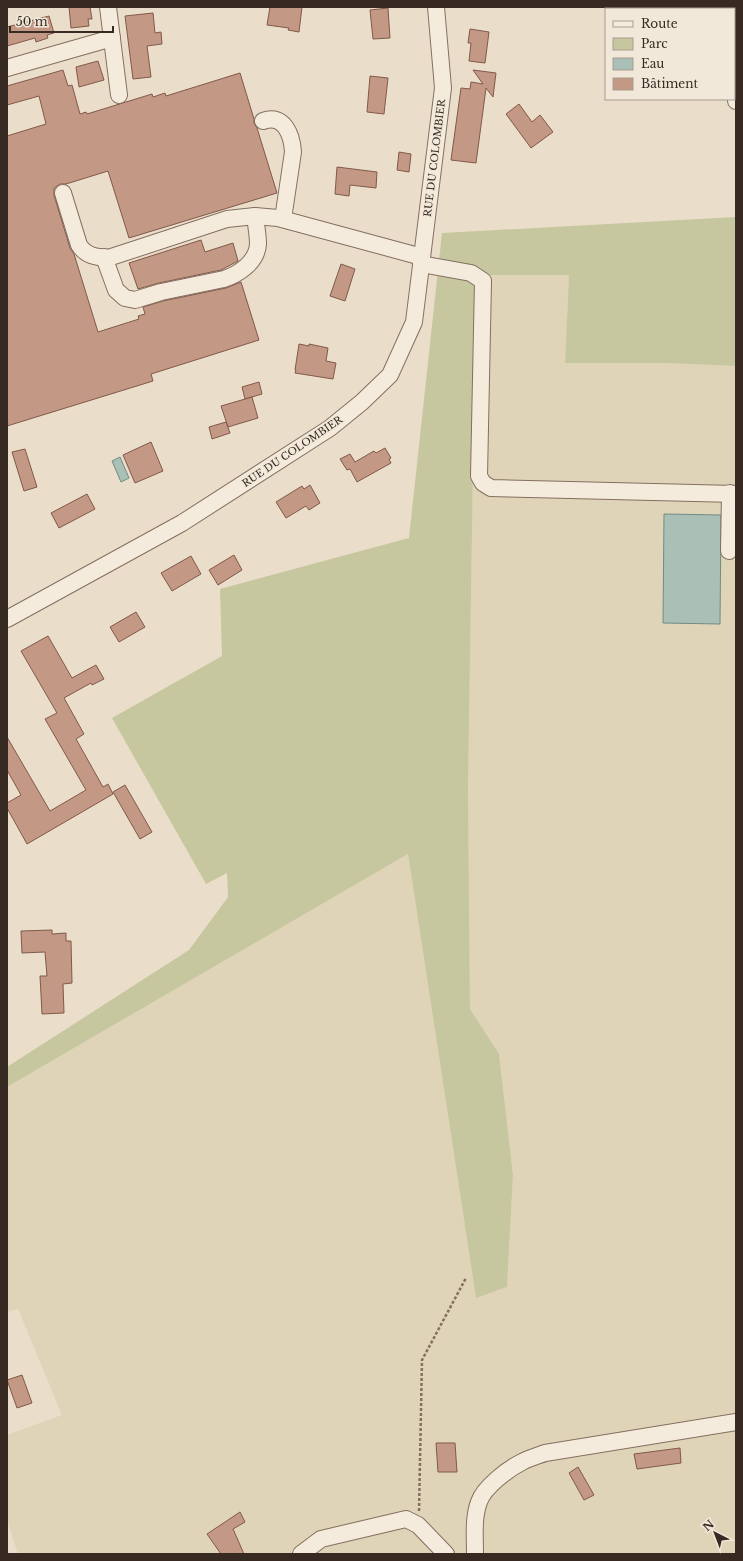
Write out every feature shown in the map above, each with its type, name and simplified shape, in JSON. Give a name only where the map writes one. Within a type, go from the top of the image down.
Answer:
[{"type":"street","points":[[108,7],[119,95]]},
{"type":"street","name":"RUE DU COLOMBIER","points":[[7,619],[182,523],[330,428],[362,402],[390,375],[414,322],[422,261],[443,88],[436,7]]},
{"type":"street","points":[[7,68],[112,38]]},
{"type":"street","points":[[735,84],[736,101]]},
{"type":"street","points":[[263,122],[272,119],[281,122],[287,129],[292,144],[293,152],[283,219]]},
{"type":"street","points":[[63,193],[80,245],[83,251],[93,256],[108,258],[227,219],[255,216],[283,219],[422,261],[471,273],[483,281],[479,476],[483,483],[491,488],[500,489],[733,494],[729,551]]},
{"type":"street","points":[[104,258],[116,290],[120,294],[130,299],[140,299],[161,292],[224,279],[243,270],[255,254],[258,246],[255,216]]},
{"type":"street","points":[[475,1554],[476,1517],[479,1501],[488,1488],[503,1475],[522,1462],[545,1453],[736,1422]]},
{"type":"street","points":[[300,1554],[321,1539],[406,1520],[418,1525],[446,1554]]},
{"type":"path","points":[[418,1525],[422,1360],[466,1278]]},
{"type":"shaded area","points":[[476,274],[569,275],[565,363],[665,363],[736,366],[736,1554],[18,1554],[7,1520],[7,1435],[62,1415],[18,1309],[7,1312],[7,1087],[408,854],[476,1298],[507,1287],[513,1175],[499,1055],[470,1009],[468,788]]},
{"type":"green space","points":[[736,217],[736,366],[665,363],[565,363],[569,275],[476,275],[468,788],[470,1009],[499,1054],[513,1175],[507,1287],[476,1298],[408,854],[7,1087],[7,1067],[189,950],[228,897],[227,873],[206,884],[112,718],[222,656],[220,589],[409,538],[442,233]]},
{"type":"water","points":[[120,457],[129,478],[121,482],[112,461]]},
{"type":"water","points":[[664,514],[721,515],[720,624],[663,623]]},
{"type":"building","points":[[69,7],[90,7],[92,19],[88,19],[89,26],[71,28]]},
{"type":"building","points":[[270,7],[302,7],[299,32],[288,30],[289,28],[267,25]]},
{"type":"building","points":[[388,8],[390,38],[373,39],[370,10]]},
{"type":"building","points":[[153,13],[155,33],[161,32],[162,44],[147,46],[151,77],[133,79],[125,16]]},
{"type":"building","points":[[49,16],[54,33],[47,35],[48,38],[36,42],[35,38],[7,46],[7,27]]},
{"type":"building","points":[[470,29],[489,32],[485,63],[469,61],[471,43],[468,43]]},
{"type":"building","points":[[98,61],[104,80],[79,87],[76,67]]},
{"type":"building","points":[[63,70],[68,86],[72,85],[80,114],[86,112],[87,114],[152,94],[153,97],[165,93],[166,96],[240,73],[254,123],[257,128],[277,193],[129,238],[108,171],[66,184],[60,184],[54,188],[54,195],[98,332],[139,319],[138,316],[145,314],[143,307],[163,301],[226,288],[241,282],[259,340],[151,374],[153,381],[7,426],[7,136],[46,124],[39,96],[7,105],[7,86]]},
{"type":"building","points":[[473,70],[496,73],[493,97],[486,88],[476,163],[451,160],[461,88],[470,89],[471,82],[483,84]]},
{"type":"building","points":[[370,76],[388,78],[384,114],[367,112]]},
{"type":"building","points":[[519,104],[532,122],[540,115],[553,132],[531,148],[506,114]]},
{"type":"building","points":[[399,152],[411,154],[409,172],[397,170]]},
{"type":"building","points":[[337,167],[377,172],[376,188],[350,185],[349,196],[335,194]]},
{"type":"building","points":[[201,240],[205,252],[233,243],[238,261],[221,270],[138,289],[129,263]]},
{"type":"building","points":[[341,264],[355,269],[345,301],[330,296]]},
{"type":"building","points":[[299,344],[309,346],[309,344],[328,348],[326,361],[336,363],[333,379],[295,373]]},
{"type":"building","points":[[259,382],[262,394],[245,399],[242,387]]},
{"type":"building","points":[[252,397],[258,418],[228,427],[221,406]]},
{"type":"building","points":[[226,422],[230,433],[212,439],[209,427]]},
{"type":"building","points":[[151,442],[163,471],[135,483],[123,455]]},
{"type":"building","points":[[385,448],[391,458],[389,459],[391,463],[357,482],[350,469],[347,470],[340,459],[350,454],[355,462],[374,451],[376,453]]},
{"type":"building","points":[[25,449],[37,487],[24,491],[12,452]]},
{"type":"building","points":[[310,485],[320,503],[309,510],[306,506],[286,518],[276,502],[302,486],[304,489]]},
{"type":"building","points":[[87,494],[95,509],[59,528],[51,513]]},
{"type":"building","points":[[234,555],[242,570],[218,585],[209,570]]},
{"type":"building","points":[[191,556],[201,574],[172,591],[161,573]]},
{"type":"building","points":[[136,612],[145,627],[119,642],[110,627]]},
{"type":"building","points":[[48,636],[72,678],[96,665],[104,679],[92,685],[91,683],[64,698],[84,734],[76,739],[103,787],[108,784],[113,794],[27,844],[7,808],[7,803],[21,795],[7,770],[7,737],[50,811],[86,790],[45,719],[57,713],[21,651]]},
{"type":"building","points":[[125,785],[152,832],[140,839],[113,792]]},
{"type":"building","points":[[52,930],[52,934],[66,933],[66,941],[71,941],[72,983],[63,984],[64,1013],[42,1014],[40,976],[47,976],[45,952],[22,953],[21,931]]},
{"type":"building","points":[[22,1375],[32,1403],[17,1408],[7,1380]]},
{"type":"building","points":[[436,1443],[455,1443],[457,1472],[438,1472]]},
{"type":"building","points":[[680,1448],[681,1463],[637,1469],[634,1454]]},
{"type":"building","points":[[578,1467],[594,1495],[584,1500],[569,1473]]},
{"type":"building","points":[[240,1512],[245,1522],[233,1529],[244,1554],[221,1554],[207,1534]]}]
